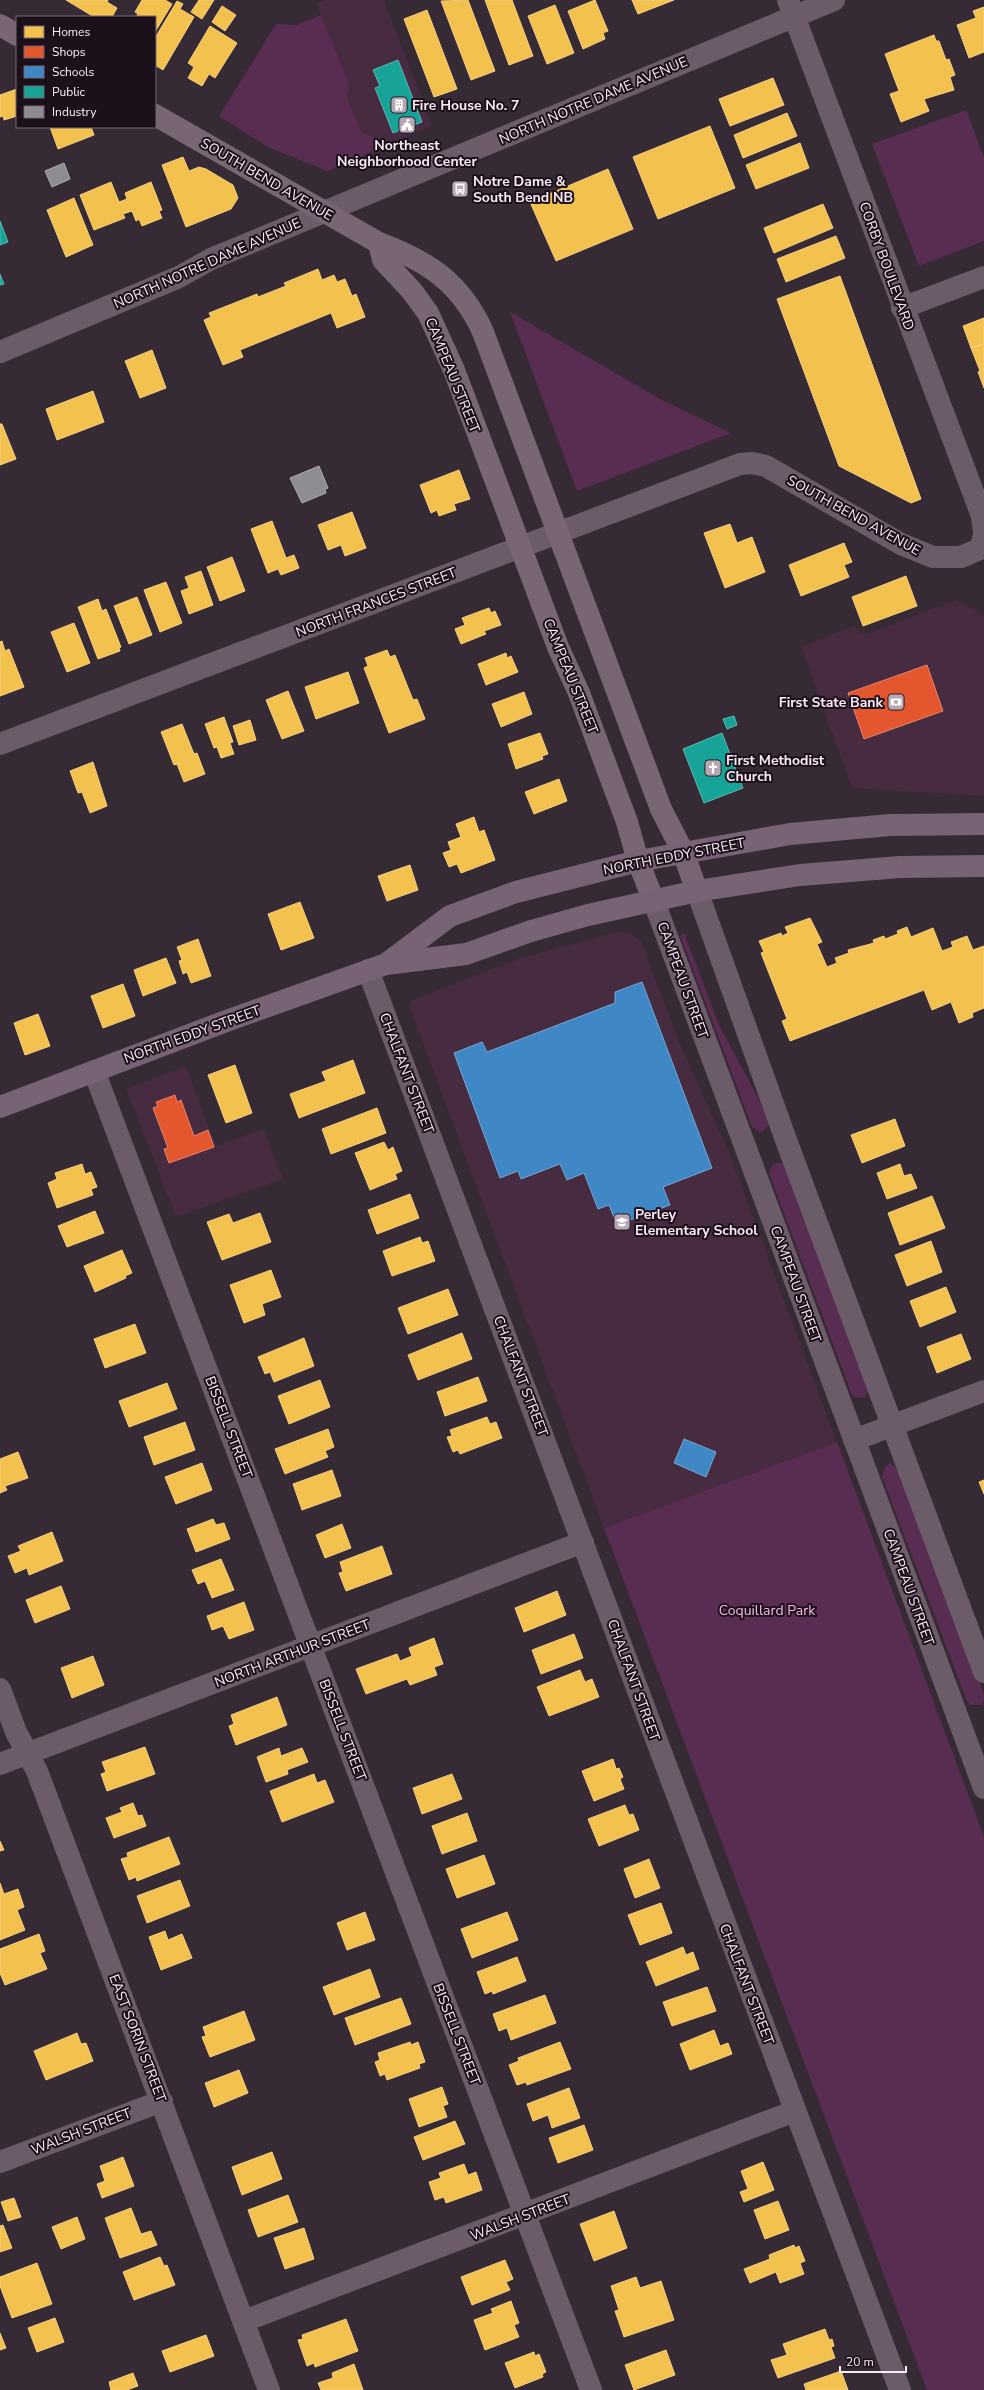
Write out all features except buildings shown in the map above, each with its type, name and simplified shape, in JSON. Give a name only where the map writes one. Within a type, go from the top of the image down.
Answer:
[{"type":"main road","name":"NORTH EDDY STREET","points":[[377,967],[450,916],[516,892],[638,861],[790,834],[890,825],[984,824]]},
{"type":"main road","name":"NORTH EDDY STREET","points":[[0,1107],[377,967],[466,954],[552,925],[653,900],[697,891],[808,874],[900,867],[984,866]]},
{"type":"street","name":"NORTH NOTRE DAME AVENUE","points":[[0,352],[325,212],[791,8],[834,0]]},
{"type":"street","name":"CORBY BOULEVARD","points":[[791,8],[902,308],[982,516],[983,539]]},
{"type":"street","points":[[0,25],[16,34]]},
{"type":"street","name":"SOUTH BEND AVENUE","points":[[156,116],[380,243]]},
{"type":"street","points":[[380,243],[406,252],[445,277],[469,304],[483,332],[661,809],[683,852],[786,1140],[984,1672]]},
{"type":"street","name":"CAMPEAU STREET","points":[[380,243],[383,260],[412,291],[428,313],[441,340],[558,646],[584,707],[627,822],[638,861],[984,1788]]},
{"type":"street","points":[[902,308],[984,277]]},
{"type":"street","name":"SOUTH BEND AVENUE","points":[[752,463],[766,466],[901,544],[933,557],[961,557],[983,539]]},
{"type":"street","name":"NORTH FRANCES STREET","points":[[0,744],[727,468],[752,463]]},
{"type":"street","name":"CHALFANT STREET","points":[[377,967],[583,1542],[900,2390]]},
{"type":"street","name":"BISSELL STREET","points":[[94,1071],[591,2390]]},
{"type":"street","points":[[854,1440],[984,1392]]},
{"type":"street","name":"NORTH ARTHUR STREET","points":[[0,1764],[583,1542]]},
{"type":"street","name":"EAST SORIN STREET","points":[[0,1689],[16,1732],[38,1771],[269,2390]]},
{"type":"street","name":"WALSH STREET","points":[[0,2162],[162,2101]]},
{"type":"street","name":"WALSH STREET","points":[[244,2321],[795,2112]]},
{"type":"shaded area","points":[[327,0],[384,0],[432,126],[380,148],[375,138],[361,131],[347,97],[349,83],[316,4]]},
{"type":"shaded area","points":[[956,600],[984,615],[984,796],[852,788],[801,647],[854,626],[864,635]]},
{"type":"shaded area","name":"Perley Elementary School","points":[[620,931],[631,934],[641,941],[680,1044],[730,1155],[837,1442],[604,1528],[409,1006],[412,1000],[521,958]]},
{"type":"shaded area","points":[[186,1066],[216,1146],[264,1129],[283,1179],[176,1217],[126,1089]]},
{"type":"green space","points":[[321,15],[349,83],[347,97],[361,131],[375,138],[380,148],[327,171],[268,147],[219,116],[276,24],[296,25]]},
{"type":"green space","points":[[966,110],[984,157],[984,241],[919,266],[872,144]]},
{"type":"green space","points":[[510,312],[662,400],[731,433],[577,491]]},
{"type":"green space","points":[[684,933],[720,1027],[768,1117],[770,1123],[763,1131],[757,1131],[752,1127],[680,936]]},
{"type":"green space","points":[[778,1163],[785,1164],[869,1388],[865,1397],[856,1398],[852,1395],[769,1173],[773,1165]]},
{"type":"green space","name":"Coquillard Park","points":[[837,1442],[984,1837],[984,2390],[927,2390],[604,1528]]},
{"type":"green space","points":[[890,1463],[900,1470],[984,1694],[984,1701],[981,1705],[971,1705],[967,1701],[882,1477],[884,1468]]},
{"type":"place","name":"Fire House No. 7","points":[[399,105]]},
{"type":"place","name":"Northeast Neighborhood Center","points":[[407,125]]},
{"type":"place","name":"Notre Dame & South Bend NB","points":[[460,189]]},
{"type":"place","name":"First State Bank","points":[[896,702]]},
{"type":"place","name":"First Methodist Church","points":[[713,768]]},
{"type":"place","name":"Perley Elementary School","points":[[622,1222]]}]
